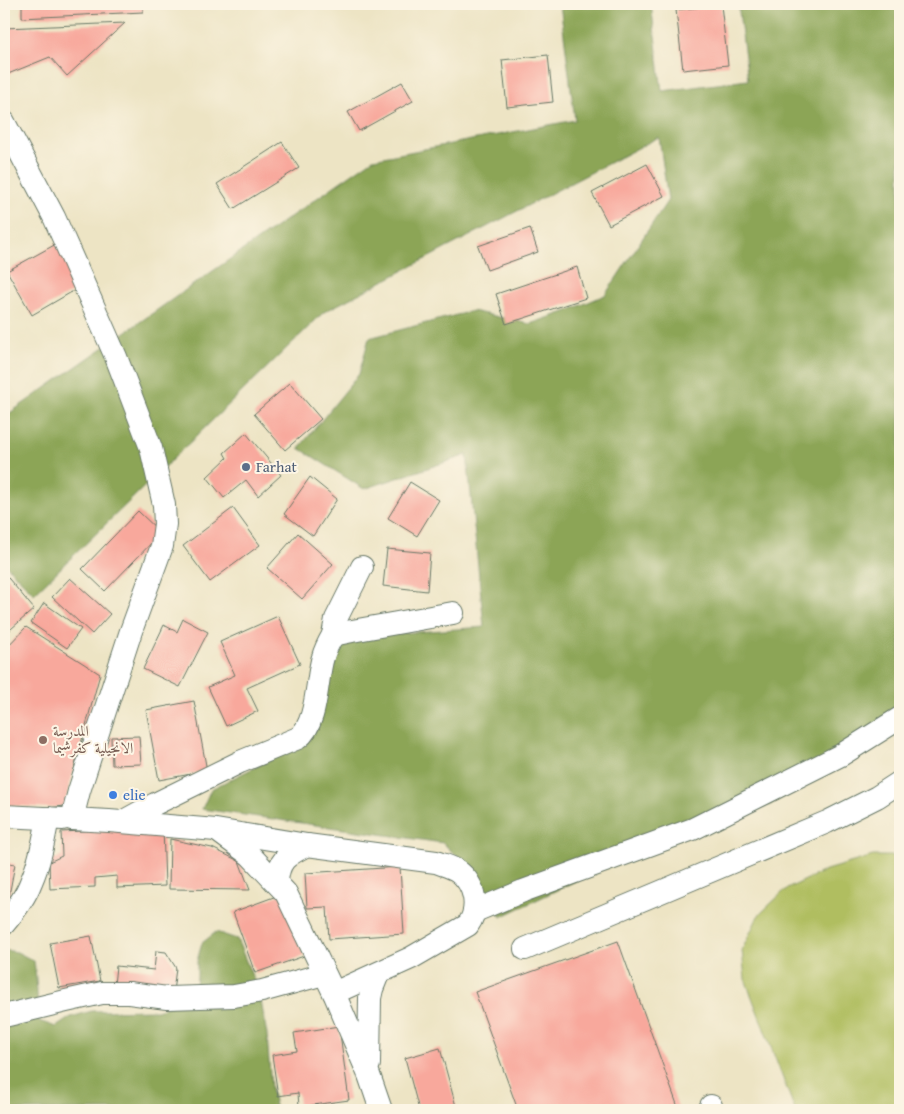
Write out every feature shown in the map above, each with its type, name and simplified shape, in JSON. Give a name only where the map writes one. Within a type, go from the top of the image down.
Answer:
[{"type":"street","points":[[4,122],[54,218],[116,357],[151,448],[164,505],[165,524],[162,546],[131,631],[79,791],[72,819]]},
{"type":"street","points":[[122,822],[240,762],[304,734],[313,712],[322,658],[336,620],[362,567]]},
{"type":"street","points":[[332,635],[453,613]]},
{"type":"street","points":[[475,911],[693,829],[841,755],[900,718]]},
{"type":"street","points":[[525,949],[827,822],[900,782]]},
{"type":"street","points":[[4,816],[122,822],[216,830],[436,862],[457,870],[466,878],[472,888],[475,900],[475,911],[468,925],[411,958],[378,974],[329,984],[234,996],[167,998],[129,993],[102,993],[4,1016]]},
{"type":"street","points":[[4,924],[18,907],[32,881],[42,850],[48,818]]},
{"type":"street","points":[[216,830],[250,855],[286,893],[369,1075],[381,1110]]},
{"type":"street","points":[[277,883],[278,872],[282,862],[289,854],[307,844]]},
{"type":"street","points":[[369,1075],[370,998],[378,974]]},
{"type":"green space","points":[[560,4],[651,4],[662,91],[748,80],[738,4],[900,4],[900,724],[770,805],[704,819],[501,917],[477,876],[443,843],[202,809],[211,789],[306,742],[334,638],[484,627],[467,455],[364,489],[299,448],[359,374],[369,338],[472,311],[530,324],[605,295],[668,200],[659,137],[324,312],[34,594],[4,563],[4,417],[373,159],[575,120]]},
{"type":"green space","points":[[873,856],[900,856],[900,1110],[795,1110],[745,979],[742,950],[758,916],[785,890],[826,870]]},
{"type":"green space","points":[[216,932],[237,939],[260,995],[267,1035],[271,1088],[276,1110],[4,1110],[4,950],[17,952],[34,961],[39,1021],[56,1027],[71,1017],[92,1011],[156,1010],[194,1000],[197,961],[202,943]]},
{"type":"building","points":[[22,4],[143,4],[143,12],[22,18]]},
{"type":"building","points":[[721,5],[728,65],[683,70],[676,10]]},
{"type":"building","points":[[125,23],[67,76],[50,57],[8,74],[4,70],[4,28]]},
{"type":"building","points":[[548,55],[553,102],[507,107],[502,60]]},
{"type":"building","points":[[402,82],[413,101],[359,131],[348,112]]},
{"type":"building","points":[[4,134],[13,153],[4,158]]},
{"type":"building","points":[[282,142],[299,168],[233,209],[217,184]]},
{"type":"building","points":[[647,164],[664,196],[609,225],[592,193]]},
{"type":"building","points":[[530,228],[538,252],[487,270],[478,246]]},
{"type":"building","points":[[58,243],[82,286],[32,315],[7,271]]},
{"type":"building","points":[[577,267],[586,298],[506,324],[496,294]]},
{"type":"building","points":[[290,383],[321,419],[285,450],[254,414]]},
{"type":"building","name":"Farhat","points":[[246,433],[281,475],[258,496],[246,480],[224,498],[207,477],[227,458],[224,453]]},
{"type":"building","points":[[310,477],[337,499],[313,536],[284,514]]},
{"type":"building","points":[[410,482],[439,500],[417,536],[388,518]]},
{"type":"building","points":[[233,508],[260,545],[210,582],[183,546]]},
{"type":"building","points":[[138,511],[161,533],[105,591],[82,569]]},
{"type":"building","points":[[298,533],[333,564],[302,599],[267,568]]},
{"type":"building","points":[[387,549],[430,553],[427,591],[383,586]]},
{"type":"building","points":[[4,573],[34,609],[4,635]]},
{"type":"building","points":[[70,578],[110,614],[92,634],[52,597]]},
{"type":"building","points":[[44,603],[81,629],[67,648],[31,623]]},
{"type":"building","points":[[278,616],[300,664],[247,688],[258,711],[226,726],[208,687],[235,675],[220,642]]},
{"type":"building","points":[[183,619],[208,632],[180,687],[143,669],[164,625],[177,632]]},
{"type":"building","name":"المدرسة الانجيلية كفرشيما","points":[[26,627],[100,674],[64,806],[49,808],[4,805],[4,650]]},
{"type":"building","points":[[194,701],[207,771],[159,780],[146,710]]},
{"type":"building","points":[[139,736],[141,764],[112,765],[111,737]]},
{"type":"building","points":[[163,827],[165,886],[117,888],[117,876],[95,878],[95,887],[50,889],[49,862],[62,856],[61,832]]},
{"type":"building","points":[[170,839],[212,848],[239,861],[250,890],[169,889]]},
{"type":"building","points":[[4,862],[15,864],[9,896],[4,895]]},
{"type":"building","points":[[400,867],[404,934],[329,939],[327,907],[307,908],[305,873]]},
{"type":"building","points":[[282,894],[304,956],[255,973],[233,912]]},
{"type":"building","points":[[91,936],[100,981],[59,988],[50,943]]},
{"type":"building","points":[[618,941],[679,1110],[518,1110],[475,992]]},
{"type":"building","points":[[156,951],[166,952],[176,968],[173,992],[114,985],[116,966],[154,970]]},
{"type":"building","points":[[339,1026],[349,1100],[299,1107],[298,1093],[278,1096],[272,1055],[297,1051],[294,1033]]},
{"type":"building","points":[[440,1048],[457,1110],[419,1110],[405,1058]]},
{"type":"place","name":"Farhat","points":[[246,467]]},
{"type":"place","name":"المدرسة الانجيلية كفرشيما","points":[[43,740]]},
{"type":"place","name":"elie","points":[[113,795]]}]
